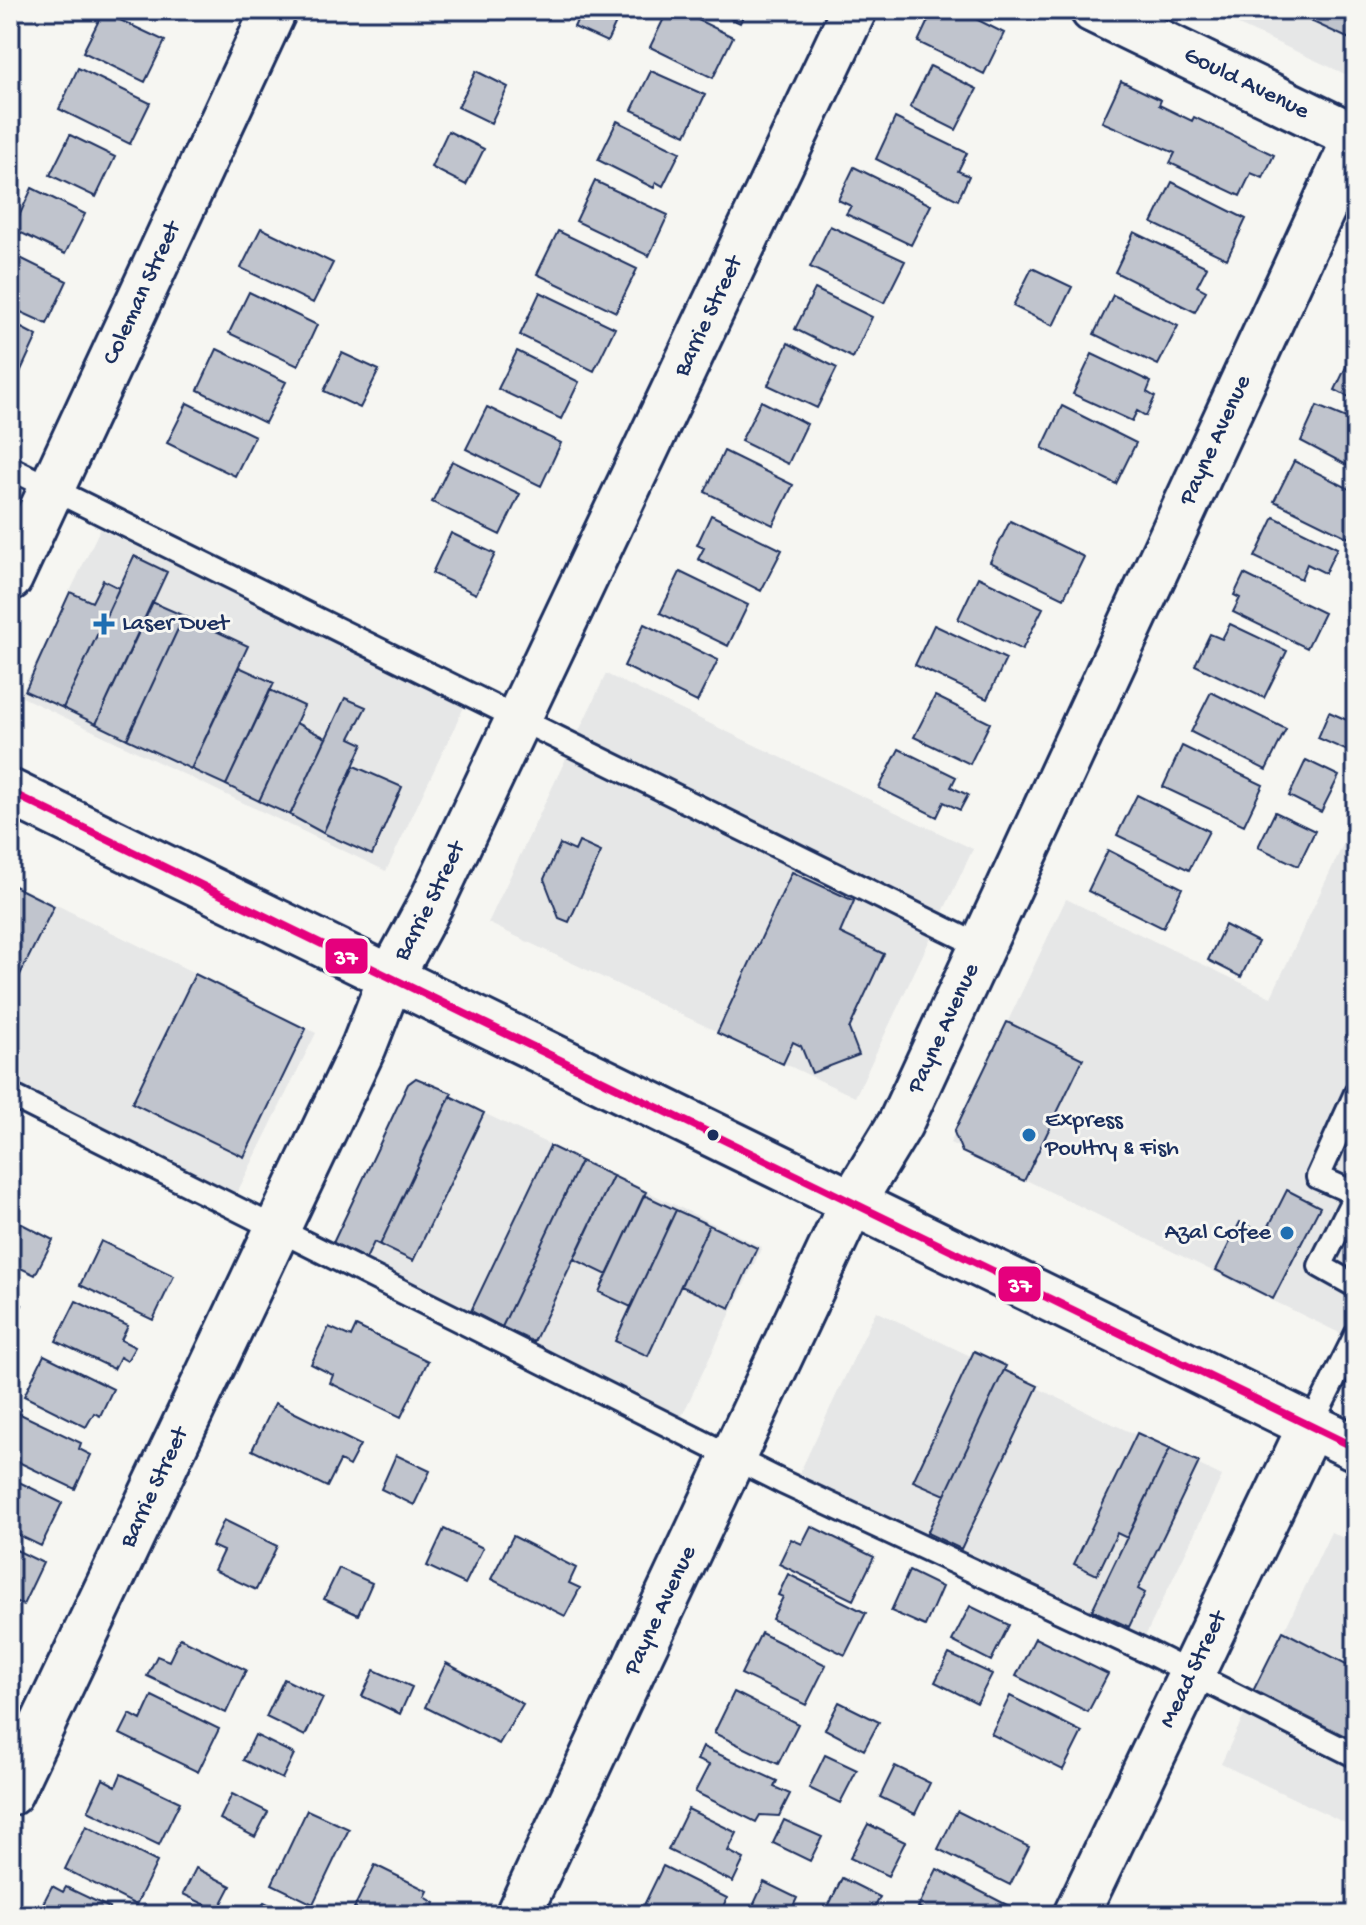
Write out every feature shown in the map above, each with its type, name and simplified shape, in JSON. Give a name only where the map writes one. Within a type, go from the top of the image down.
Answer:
[{"type":"street","name":"Coleman Street","points":[[10,578],[274,10]]},
{"type":"street","name":"Barrie Street","points":[[10,1793],[275,1228],[364,1046],[391,977],[431,903],[854,10]]},
{"type":"street","name":"Gould Avenue","points":[[1093,10],[1356,137]]},
{"type":"street","name":"Payne Avenue","points":[[518,1915],[852,1203],[900,1124],[1356,137]]},
{"type":"street","points":[[10,792],[1356,1448]]},
{"type":"street","name":"Mead Street","points":[[1076,1915],[1311,1425]]},
{"type":"lane","points":[[10,468],[982,947]]},
{"type":"lane","points":[[1356,1093],[1318,1177],[1356,1194],[1320,1266],[1356,1286]]},
{"type":"lane","points":[[10,1095],[734,1457],[1190,1673],[1356,1756]]},
{"type":"lane","points":[[1311,1425],[1356,1335]]},
{"type":"shaded area","points":[[1206,10],[1356,10],[1356,79]]},
{"type":"shaded area","points":[[100,529],[465,705],[386,871],[20,696]]},
{"type":"shaded area","points":[[606,674],[973,849],[855,1097],[488,923]]},
{"type":"shaded area","points":[[1356,817],[1356,1341],[950,1143],[1066,899],[1271,997]]},
{"type":"shaded area","points":[[10,882],[316,1033],[235,1197],[10,1086]]},
{"type":"shaded area","points":[[411,1078],[762,1247],[682,1416],[330,1246]]},
{"type":"shaded area","points":[[876,1311],[1222,1476],[1144,1639],[799,1474]]},
{"type":"shaded area","points":[[1331,1532],[1356,1544],[1356,1828],[1221,1764]]},
{"type":"building","points":[[582,10],[622,10],[607,42],[574,27]]},
{"type":"building","points":[[668,10],[678,10],[733,37],[713,78],[650,47]]},
{"type":"building","points":[[713,10],[746,10],[740,23]]},
{"type":"building","points":[[933,10],[958,10],[1004,33],[984,74],[918,42]]},
{"type":"building","points":[[1287,10],[1356,10],[1356,42]]},
{"type":"building","points":[[103,12],[165,41],[145,82],[83,52]]},
{"type":"building","points":[[930,66],[977,89],[956,130],[910,107]]},
{"type":"building","points":[[78,68],[150,103],[130,144],[59,109]]},
{"type":"building","points":[[476,71],[508,87],[491,123],[458,107]]},
{"type":"building","points":[[651,71],[705,95],[686,135],[632,110]]},
{"type":"building","points":[[1121,81],[1161,100],[1159,105],[1192,121],[1194,117],[1274,155],[1263,178],[1251,173],[1240,196],[1170,163],[1175,153],[1102,122]]},
{"type":"building","points":[[895,118],[967,153],[958,171],[969,176],[958,200],[876,159]]},
{"type":"building","points":[[617,121],[680,152],[663,186],[656,182],[654,188],[598,160]]},
{"type":"building","points":[[448,131],[484,149],[466,185],[431,167]]},
{"type":"building","points":[[70,135],[115,157],[96,197],[50,175]]},
{"type":"building","points":[[854,167],[931,205],[911,245],[846,214],[851,206],[838,200]]},
{"type":"building","points":[[595,181],[668,215],[649,256],[576,221]]},
{"type":"building","points":[[1172,182],[1246,219],[1227,259],[1152,223]]},
{"type":"building","points":[[32,188],[85,214],[65,254],[13,229]]},
{"type":"building","points":[[830,226],[905,261],[884,303],[810,267]]},
{"type":"building","points":[[261,228],[333,263],[313,303],[241,268]]},
{"type":"building","points":[[558,231],[637,269],[616,312],[537,274]]},
{"type":"building","points":[[1134,232],[1207,267],[1197,286],[1206,291],[1195,312],[1115,272]]},
{"type":"building","points":[[10,253],[67,281],[47,324],[10,307]]},
{"type":"building","points":[[1032,268],[1072,287],[1053,326],[1013,306]]},
{"type":"building","points":[[815,289],[872,317],[853,358],[795,329]]},
{"type":"building","points":[[249,292],[317,325],[298,366],[229,333]]},
{"type":"building","points":[[540,292],[615,328],[594,371],[520,335]]},
{"type":"building","points":[[1113,295],[1178,326],[1158,365],[1094,334]]},
{"type":"building","points":[[10,322],[37,336],[17,379],[10,376]]},
{"type":"building","points":[[788,343],[837,368],[817,408],[768,385]]},
{"type":"building","points":[[217,349],[286,382],[265,423],[198,390]]},
{"type":"building","points":[[517,351],[579,382],[561,419],[498,389]]},
{"type":"building","points":[[1356,351],[1356,401],[1335,390]]},
{"type":"building","points":[[342,353],[379,370],[360,408],[324,391]]},
{"type":"building","points":[[1092,354],[1151,382],[1147,392],[1155,397],[1146,416],[1137,411],[1132,421],[1073,394]]},
{"type":"building","points":[[761,401],[807,424],[788,464],[741,441]]},
{"type":"building","points":[[187,403],[255,436],[235,476],[167,443]]},
{"type":"building","points":[[1062,406],[1136,443],[1116,484],[1042,448]]},
{"type":"building","points":[[1317,406],[1356,422],[1356,470],[1301,441]]},
{"type":"building","points":[[487,407],[561,443],[541,486],[466,449]]},
{"type":"building","points":[[724,451],[793,485],[773,525],[705,492]]},
{"type":"building","points":[[452,461],[520,494],[500,535],[432,502]]},
{"type":"building","points":[[1294,461],[1356,492],[1356,524],[1349,538],[1274,501]]},
{"type":"building","points":[[711,515],[782,550],[761,591],[698,559],[704,548],[697,545]]},
{"type":"building","points":[[1274,517],[1337,548],[1325,573],[1307,564],[1301,579],[1255,557]]},
{"type":"building","points":[[1010,521],[1084,557],[1064,598],[990,562]]},
{"type":"building","points":[[451,533],[495,554],[476,594],[432,573]]},
{"type":"building","points":[[134,556],[167,572],[96,724],[63,708]]},
{"type":"building","points":[[680,572],[748,605],[728,646],[660,613]]},
{"type":"building","points":[[1244,574],[1324,613],[1307,648],[1233,612],[1240,598],[1234,595]]},
{"type":"building","points":[[978,577],[1043,608],[1022,650],[958,619]]},
{"type":"building","points":[[103,580],[119,588],[63,708],[25,691],[70,592],[92,602]]},
{"type":"building","points":[[152,602],[184,616],[127,739],[96,724]]},
{"type":"building","points":[[184,616],[248,646],[191,769],[127,739]]},
{"type":"building","points":[[644,624],[718,660],[697,702],[624,666]]},
{"type":"building","points":[[1230,624],[1287,651],[1264,698],[1195,665],[1210,634],[1222,639]]},
{"type":"building","points":[[934,625],[1006,659],[987,699],[915,665]]},
{"type":"building","points":[[239,667],[274,683],[226,785],[191,769]]},
{"type":"building","points":[[270,690],[304,706],[259,801],[226,785]]},
{"type":"building","points":[[1211,692],[1286,729],[1266,770],[1191,732]]},
{"type":"building","points":[[935,696],[990,723],[970,764],[914,737]]},
{"type":"building","points":[[345,698],[366,707],[350,738],[363,744],[323,833],[290,815]]},
{"type":"building","points":[[1329,712],[1356,724],[1356,739],[1350,752],[1318,738]]},
{"type":"building","points":[[296,723],[326,738],[290,815],[259,801]]},
{"type":"building","points":[[1182,746],[1263,785],[1244,825],[1163,787]]},
{"type":"building","points":[[899,749],[956,777],[951,787],[968,795],[960,810],[944,802],[937,817],[879,788]]},
{"type":"building","points":[[1306,760],[1339,776],[1321,812],[1289,796]]},
{"type":"building","points":[[354,766],[402,787],[372,855],[323,833]]},
{"type":"building","points":[[1137,795],[1209,831],[1189,870],[1117,835]]},
{"type":"building","points":[[1275,812],[1315,831],[1298,866],[1258,847]]},
{"type":"building","points":[[579,842],[601,852],[569,922],[559,918],[544,879],[560,844],[575,851]]},
{"type":"building","points":[[1108,850],[1182,888],[1163,928],[1088,891]]},
{"type":"building","points":[[792,872],[854,901],[840,933],[884,954],[849,1029],[859,1055],[812,1073],[801,1046],[793,1042],[783,1064],[717,1033]]},
{"type":"building","points":[[10,884],[54,906],[10,995]]},
{"type":"building","points":[[1225,925],[1258,942],[1241,977],[1208,960]]},
{"type":"building","points":[[195,974],[306,1029],[244,1157],[132,1103]]},
{"type":"building","points":[[1007,1022],[1083,1059],[1024,1181],[962,1152],[954,1132]]},
{"type":"building","points":[[416,1078],[452,1093],[380,1245],[374,1242],[366,1259],[333,1243],[408,1084]]},
{"type":"building","points":[[450,1096],[484,1113],[413,1261],[380,1245]]},
{"type":"building","points":[[550,1146],[581,1161],[502,1327],[471,1311]]},
{"type":"building","points":[[581,1161],[613,1176],[534,1342],[502,1327]]},
{"type":"building","points":[[613,1176],[646,1192],[607,1275],[574,1259]]},
{"type":"building","points":[[1287,1190],[1320,1207],[1273,1299],[1216,1270],[1240,1222],[1265,1234]]},
{"type":"building","points":[[644,1195],[676,1210],[631,1307],[599,1292]]},
{"type":"building","points":[[676,1210],[709,1225],[648,1356],[615,1341]]},
{"type":"building","points":[[16,1221],[53,1240],[35,1275],[10,1263],[10,1233]]},
{"type":"building","points":[[709,1225],[757,1248],[730,1308],[681,1286]]},
{"type":"building","points":[[101,1241],[174,1276],[153,1320],[80,1285]]},
{"type":"building","points":[[10,1299],[22,1305],[10,1330]]},
{"type":"building","points":[[76,1301],[128,1326],[121,1340],[135,1347],[127,1361],[120,1357],[114,1369],[56,1341]]},
{"type":"building","points":[[356,1326],[428,1361],[401,1417],[330,1383],[333,1375],[311,1364],[329,1327],[351,1337]]},
{"type":"building","points":[[974,1351],[1006,1366],[945,1495],[913,1481]]},
{"type":"building","points":[[44,1355],[113,1389],[100,1416],[94,1413],[86,1427],[24,1396]]},
{"type":"building","points":[[1004,1370],[1038,1386],[961,1549],[927,1533]]},
{"type":"building","points":[[275,1403],[360,1445],[349,1466],[340,1461],[327,1487],[252,1450]]},
{"type":"building","points":[[14,1411],[81,1443],[79,1449],[91,1455],[75,1489],[10,1458],[10,1419]]},
{"type":"building","points":[[1137,1433],[1170,1448],[1127,1538],[1117,1533],[1097,1575],[1074,1564]]},
{"type":"building","points":[[1170,1448],[1199,1462],[1138,1589],[1145,1593],[1129,1627],[1092,1610]]},
{"type":"building","points":[[396,1455],[430,1471],[414,1505],[381,1489]]},
{"type":"building","points":[[19,1482],[62,1503],[41,1546],[10,1531],[10,1500]]},
{"type":"building","points":[[224,1520],[277,1546],[256,1590],[214,1570],[223,1551],[212,1546]]},
{"type":"building","points":[[811,1526],[874,1557],[853,1600],[779,1564],[791,1539],[802,1544]]},
{"type":"building","points":[[444,1529],[483,1548],[465,1584],[427,1566]]},
{"type":"building","points":[[513,1536],[576,1568],[569,1583],[580,1588],[565,1616],[491,1579]]},
{"type":"building","points":[[10,1547],[43,1563],[23,1605],[10,1599]]},
{"type":"building","points":[[339,1568],[372,1583],[358,1615],[324,1599]]},
{"type":"building","points":[[909,1571],[942,1587],[925,1626],[891,1611]]},
{"type":"building","points":[[788,1574],[866,1613],[845,1655],[772,1619],[783,1597],[778,1595]]},
{"type":"building","points":[[970,1606],[1009,1625],[991,1661],[952,1641]]},
{"type":"building","points":[[1283,1631],[1356,1669],[1356,1743],[1253,1691]]},
{"type":"building","points":[[761,1633],[826,1665],[806,1705],[741,1674]]},
{"type":"building","points":[[180,1638],[246,1670],[226,1713],[147,1676],[157,1656],[169,1661]]},
{"type":"building","points":[[1035,1638],[1108,1674],[1088,1712],[1016,1676]]},
{"type":"building","points":[[949,1654],[992,1674],[977,1703],[935,1682]]},
{"type":"building","points":[[446,1663],[523,1704],[499,1744],[425,1707]]},
{"type":"building","points":[[374,1670],[412,1687],[400,1714],[362,1696]]},
{"type":"building","points":[[284,1679],[323,1698],[305,1736],[266,1717]]},
{"type":"building","points":[[734,1692],[798,1724],[778,1764],[714,1733]]},
{"type":"building","points":[[152,1696],[219,1729],[198,1772],[120,1734],[130,1714],[141,1720]]},
{"type":"building","points":[[1010,1696],[1082,1732],[1063,1770],[991,1734]]},
{"type":"building","points":[[839,1702],[879,1722],[864,1750],[825,1729]]},
{"type":"building","points":[[255,1735],[294,1754],[282,1779],[243,1760]]},
{"type":"building","points":[[703,1747],[777,1781],[774,1787],[790,1794],[779,1816],[760,1815],[756,1822],[695,1792],[709,1765],[697,1760]]},
{"type":"building","points":[[825,1755],[857,1770],[840,1803],[809,1788]]},
{"type":"building","points":[[895,1766],[930,1783],[915,1814],[880,1797]]},
{"type":"building","points":[[121,1774],[180,1802],[159,1845],[88,1811],[103,1779],[116,1786]]},
{"type":"building","points":[[232,1794],[268,1812],[255,1837],[220,1819]]},
{"type":"building","points":[[688,1809],[737,1833],[728,1851],[744,1859],[733,1882],[668,1850]]},
{"type":"building","points":[[307,1810],[349,1829],[313,1904],[272,1884]]},
{"type":"building","points":[[957,1811],[1029,1847],[1010,1885],[938,1849]]},
{"type":"building","points":[[784,1820],[822,1837],[810,1861],[773,1843]]},
{"type":"building","points":[[868,1824],[905,1842],[888,1876],[850,1858]]},
{"type":"building","points":[[86,1826],[157,1862],[136,1905],[65,1869]]},
{"type":"building","points":[[375,1865],[428,1891],[425,1897],[435,1903],[428,1915],[368,1915],[354,1908]]},
{"type":"building","points":[[663,1866],[727,1898],[719,1915],[660,1915],[643,1907]]},
{"type":"building","points":[[196,1868],[231,1886],[218,1911],[183,1894]]},
{"type":"building","points":[[937,1869],[1009,1906],[1004,1915],[933,1915],[918,1907]]},
{"type":"building","points":[[842,1878],[880,1897],[871,1915],[825,1913]]},
{"type":"building","points":[[764,1882],[797,1898],[789,1915],[772,1915],[753,1906]]},
{"type":"building","points":[[52,1886],[63,1892],[66,1887],[110,1908],[106,1915],[37,1915]]},
{"type":"building","points":[[264,1902],[290,1915],[258,1915]]},
{"type":"transit line","name":"37","points":[[10,792],[1356,1448]]},
{"type":"place","name":"Laser Duet","points":[[104,624]]},
{"type":"place","name":"Express Poultry & Fish","points":[[1029,1135]]},
{"type":"place","name":"Azal Cofee","points":[[1287,1233]]}]
